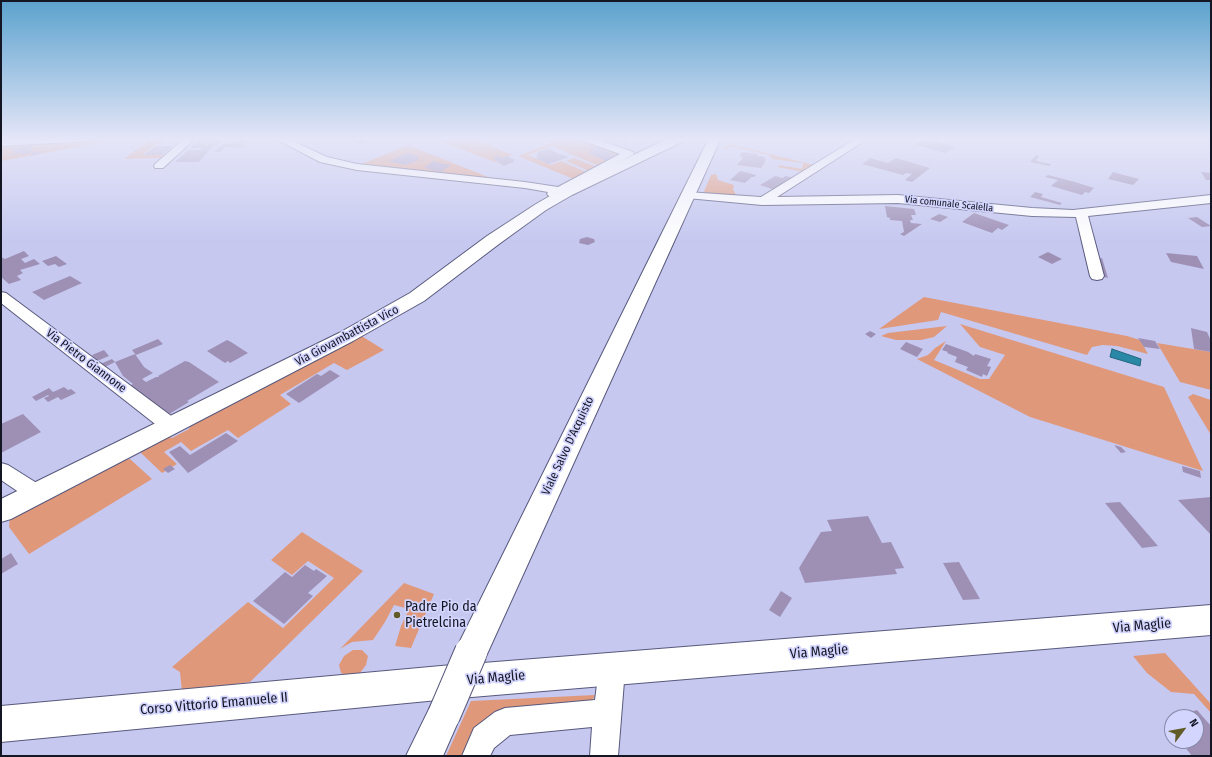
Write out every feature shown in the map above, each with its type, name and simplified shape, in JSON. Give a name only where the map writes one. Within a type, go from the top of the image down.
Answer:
[{"type":"street","points":[[419,173],[484,180],[563,191],[595,173]]},
{"type":"street","name":"Via Giovambattista Vico","points":[[1,511],[346,337],[417,298],[493,240],[563,191],[602,173]]},
{"type":"street","name":"Viale Salvo D'Acquisto","points":[[424,756],[471,652],[698,173]]},
{"type":"street","points":[[762,201],[807,173]]},
{"type":"street","name":"Via comunale Scalella","points":[[687,195],[762,201],[898,199],[1032,212],[1081,213],[1210,200]]},
{"type":"street","points":[[1081,213],[1097,276]]},
{"type":"street","name":"Via Pietro Giannone","points":[[1,296],[171,426]]},
{"type":"street","points":[[1,470],[36,493]]},
{"type":"street","name":"Via Maglie","points":[[428,684],[1211,620]]},
{"type":"street","points":[[604,756],[612,669]]},
{"type":"street","name":"Corso Vittorio Emanuele II","points":[[1,724],[428,684]]},
{"type":"street","points":[[476,756],[484,738],[505,722],[607,712]]},
{"type":"shaded area","points":[[439,173],[479,173],[493,179]]},
{"type":"shaded area","points":[[560,173],[587,173],[576,180]]},
{"type":"shaded area","points":[[716,174],[718,180],[734,185],[733,189],[737,197],[703,194],[711,175]]},
{"type":"shaded area","points":[[924,297],[1127,336],[1140,340],[1148,354],[1117,346],[1103,345],[1092,347],[1087,355],[941,312],[938,320],[879,329]]},
{"type":"shaded area","points":[[960,324],[1164,387],[1203,471],[1030,417],[917,359],[928,355],[935,348],[946,341],[934,360],[980,379],[989,379],[1005,355],[980,347]]},
{"type":"shaded area","points":[[947,326],[934,337],[921,340],[896,340],[881,336],[888,333]]},
{"type":"shaded area","points":[[360,335],[384,350],[347,370],[334,363],[280,395],[291,404],[238,438],[228,430],[191,451],[181,442],[164,452],[177,464],[162,473],[141,453],[144,446],[164,435],[172,438],[189,429],[192,421]]},
{"type":"shaded area","points":[[1157,343],[1211,352],[1211,390],[1180,382]]},
{"type":"shaded area","points":[[1193,394],[1211,400],[1211,435],[1188,397]]},
{"type":"shaded area","points":[[130,459],[152,479],[29,554],[9,527],[10,515],[117,461]]},
{"type":"shaded area","points":[[302,532],[363,571],[250,682],[182,692],[180,672],[172,667],[248,602],[283,628],[334,578],[308,561],[292,575],[271,560]]},
{"type":"shaded area","points":[[404,583],[434,594],[411,648],[395,646],[401,626],[409,609],[394,605],[373,640],[352,642],[340,649]]},
{"type":"shaded area","points":[[353,650],[362,650],[368,656],[366,665],[360,673],[349,676],[341,673],[339,665],[344,656]]},
{"type":"shaded area","points":[[1165,653],[1211,704],[1211,713],[1194,694],[1171,692],[1147,673],[1133,656]]},
{"type":"shaded area","points":[[595,695],[591,704],[497,716],[466,756],[446,756],[471,701]]},
{"type":"water","points":[[1112,349],[1141,359],[1140,366],[1110,357]]},
{"type":"building","points":[[737,173],[756,175],[745,183],[730,180]]},
{"type":"building","points":[[908,173],[923,173],[912,182],[905,180],[912,174]]},
{"type":"building","points":[[1112,173],[1118,173],[1139,179],[1133,185],[1108,179]]},
{"type":"building","points":[[1202,173],[1211,173],[1211,180],[1206,180]]},
{"type":"building","points":[[1048,175],[1094,188],[1089,193],[1085,192],[1082,195],[1051,186],[1058,180],[1045,177]]},
{"type":"building","points":[[775,176],[795,178],[775,190],[760,185]]},
{"type":"building","points":[[1035,192],[1043,194],[1041,197],[1062,203],[1060,205],[1030,197]]},
{"type":"building","points":[[885,206],[914,209],[916,215],[911,215],[913,220],[910,220],[911,223],[922,224],[904,236],[900,234],[904,232],[902,221],[890,220],[890,218],[887,217]]},
{"type":"building","points":[[974,213],[1009,225],[1002,230],[998,228],[992,233],[962,222]]},
{"type":"building","points":[[939,214],[948,217],[940,222],[930,219]]},
{"type":"building","points":[[1197,217],[1211,226],[1202,227],[1188,218]]},
{"type":"building","points":[[587,237],[594,239],[595,242],[588,245],[579,243],[580,239]]},
{"type":"building","points":[[24,251],[29,256],[21,259],[25,263],[34,259],[40,264],[20,270],[23,273],[17,276],[21,280],[9,284],[1,277],[1,257],[5,259]]},
{"type":"building","points":[[1048,252],[1062,259],[1052,264],[1038,257]]},
{"type":"building","points":[[1166,253],[1197,256],[1204,269],[1171,262]]},
{"type":"building","points":[[56,256],[67,264],[59,267],[55,264],[48,266],[42,261]]},
{"type":"building","points":[[1102,258],[1108,278],[1104,277],[1098,259]]},
{"type":"building","points":[[70,276],[82,283],[44,300],[32,292]]},
{"type":"building","points":[[1191,328],[1207,332],[1211,341],[1211,352],[1194,349]]},
{"type":"building","points":[[870,331],[876,334],[871,338],[865,334]]},
{"type":"building","points":[[1138,338],[1155,341],[1160,349],[1144,347]]},
{"type":"building","points":[[158,339],[163,344],[136,355],[132,350]]},
{"type":"building","points":[[227,340],[248,353],[230,363],[228,361],[225,363],[207,351]]},
{"type":"building","points":[[906,342],[923,349],[917,357],[900,349]]},
{"type":"building","points":[[946,344],[968,352],[974,356],[975,354],[991,359],[987,366],[991,367],[987,376],[983,374],[982,377],[966,370],[968,367],[955,362],[957,357],[942,350]]},
{"type":"building","points":[[104,350],[109,356],[97,361],[92,355]]},
{"type":"building","points":[[135,354],[144,367],[153,373],[142,379],[146,382],[159,377],[158,376],[185,361],[189,362],[219,382],[187,401],[189,402],[166,416],[129,386],[133,384],[123,376],[115,362]]},
{"type":"building","points":[[112,359],[115,362],[103,368],[100,364]]},
{"type":"building","points":[[330,370],[340,376],[299,403],[286,394],[317,374],[321,376]]},
{"type":"building","points":[[64,387],[68,390],[71,389],[76,393],[61,400],[58,397],[48,402],[44,398],[49,396],[48,395],[36,401],[32,397],[49,388],[53,392]]},
{"type":"building","points":[[23,414],[41,432],[1,453],[1,424]]},
{"type":"building","points":[[226,433],[238,441],[188,473],[169,452],[180,446],[190,455]]},
{"type":"building","points":[[1114,445],[1121,447],[1126,452],[1121,453]]},
{"type":"building","points":[[170,465],[175,469],[168,473],[163,469]]},
{"type":"building","points":[[1182,466],[1200,471],[1201,478],[1183,472]]},
{"type":"building","points":[[1211,497],[1211,535],[1178,500]]},
{"type":"building","points":[[1120,502],[1158,546],[1142,548],[1105,503]]},
{"type":"building","points":[[868,516],[882,543],[891,542],[904,568],[895,569],[897,574],[805,583],[799,568],[821,532],[832,531],[827,520]]},
{"type":"building","points":[[11,553],[18,564],[1,574],[1,559]]},
{"type":"building","points":[[959,562],[980,599],[963,600],[943,563]]},
{"type":"building","points":[[305,565],[314,571],[316,569],[327,576],[308,593],[313,596],[284,624],[253,601],[285,572],[292,577]]},
{"type":"building","points":[[781,591],[792,598],[780,617],[769,610]]},
{"type":"building","points":[[1204,718],[1211,726],[1211,756],[1192,756],[1186,749],[1204,749]]},
{"type":"place","name":"Padre Pio da Pietrelcina","points":[[397,615]]}]
